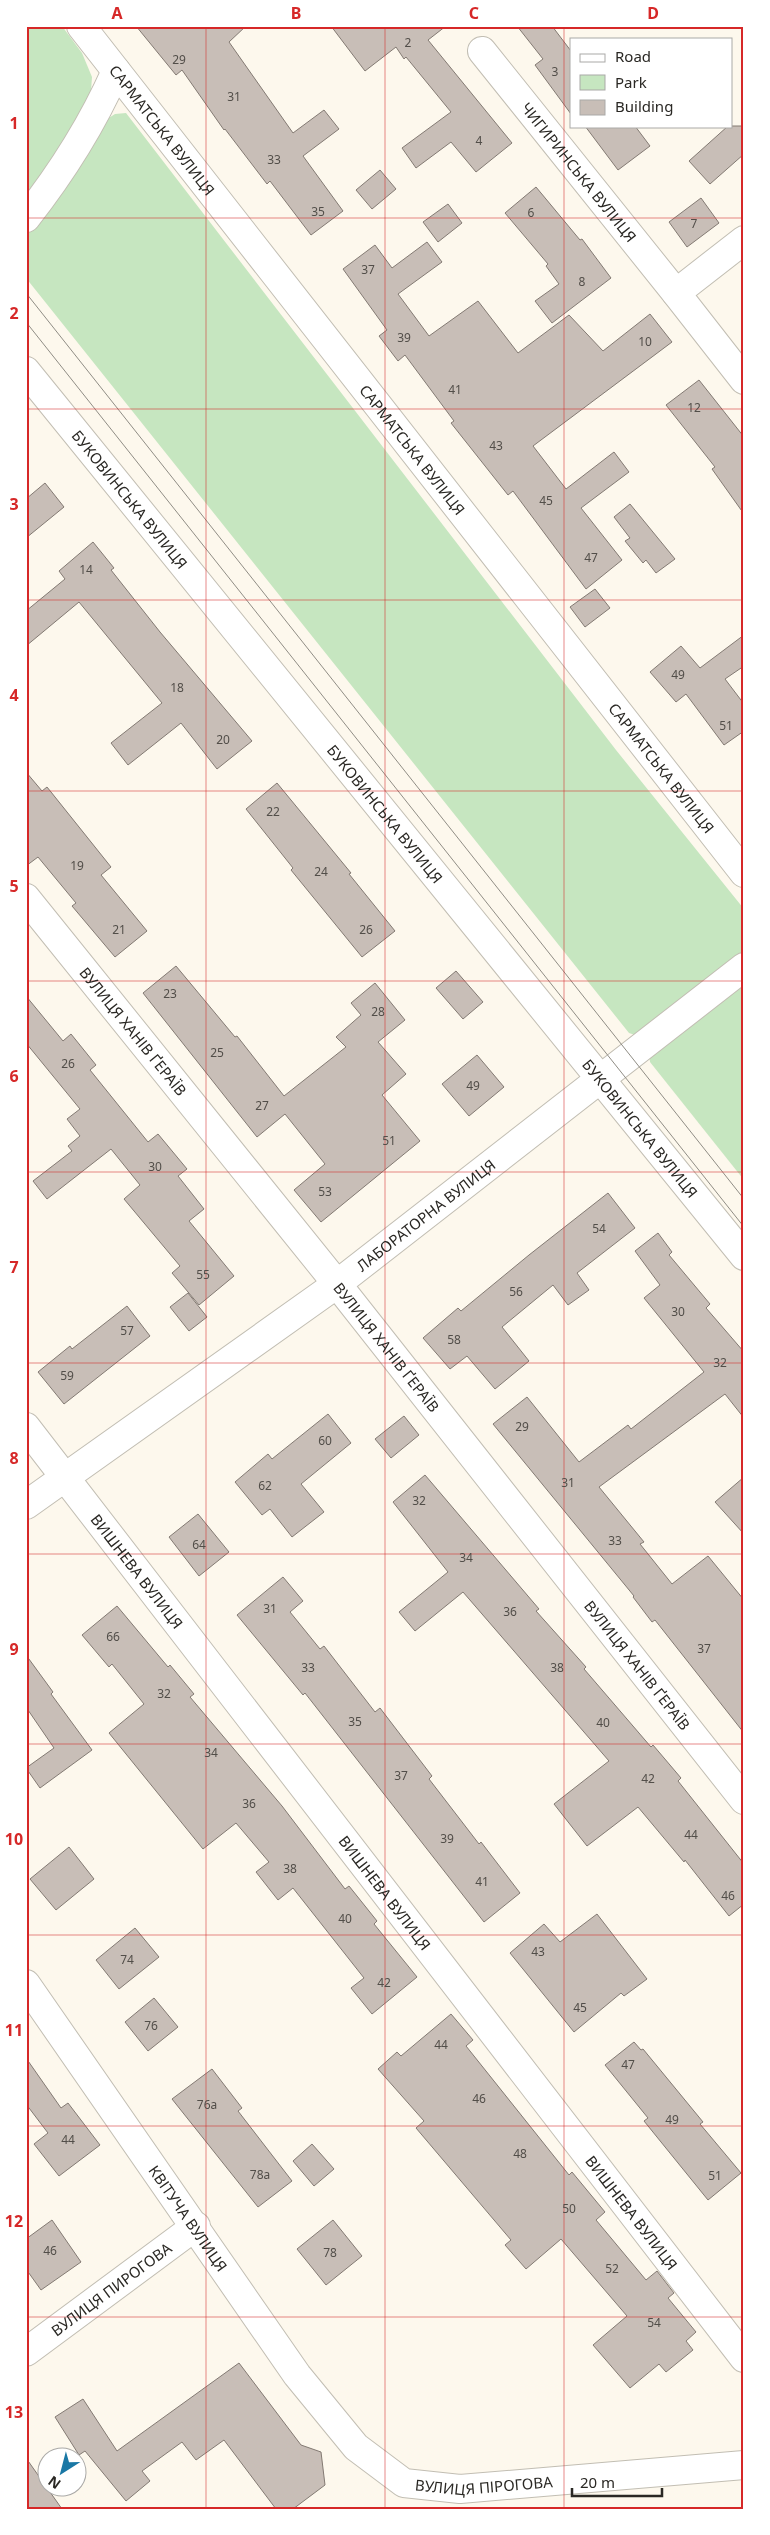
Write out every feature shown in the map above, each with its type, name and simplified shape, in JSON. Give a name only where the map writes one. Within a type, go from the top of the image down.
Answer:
[{"type":"street","name":"САРМАТСЬКА ВУЛИЦЯ","points":[[80,26],[744,873]]},
{"type":"street","name":"ЧИГИРИНСЬКА ВУЛИЦЯ","points":[[482,51],[676,292],[744,380]]},
{"type":"street","points":[[26,218],[54,183],[96,115],[116,71]]},
{"type":"street","points":[[676,292],[744,240]]},
{"type":"street","name":"БУКОВИНСЬКА ВУЛИЦЯ","points":[[26,370],[744,1256]]},
{"type":"street","name":"ВУЛИЦЯ ХАНІВ ҐЕРАЇВ","points":[[26,898],[336,1284],[744,1800]]},
{"type":"street","name":"ЛАБОРАТОРНА ВУЛИЦЯ","points":[[26,1505],[336,1284],[744,966]]},
{"type":"street","name":"ВИШНЕВА ВУЛИЦЯ","points":[[26,1427],[66,1476],[744,2358]]},
{"type":"street","name":"КВІТУЧА ВУЛИЦЯ","points":[[26,1984],[196,2226],[297,2375],[356,2447]]},
{"type":"street","name":"ВУЛИЦЯ ПИРОГОВА","points":[[26,2352],[196,2226]]},
{"type":"street","name":"ВУЛИЦЯ ПІРОГОВА","points":[[356,2447],[404,2483],[460,2489],[744,2465]]},
{"type":"green space","points":[[26,26],[62,26],[82,53],[92,77],[90,105],[26,200]]},
{"type":"green space","points":[[126,113],[616,750],[744,909],[744,951],[635,1035],[629,1033],[26,278],[26,231],[104,121],[115,114]]},
{"type":"green space","points":[[744,980],[744,1180],[650,1062],[649,1055]]},
{"type":"building","points":[[136,26],[246,26],[229,42],[293,133],[324,110],[339,129],[303,156],[343,211],[311,235],[270,181],[267,184],[224,130],[182,70],[176,75]]},
{"type":"building","points":[[331,26],[446,26],[428,40],[512,143],[476,172],[451,142],[416,168],[402,148],[451,112],[406,57],[404,59],[396,47],[365,71]]},
{"type":"building","points":[[517,26],[552,26],[570,50],[570,113],[535,65],[543,59]]},
{"type":"building","points":[[744,126],[744,154],[710,184],[689,161],[726,128]]},
{"type":"building","points":[[586,128],[636,128],[650,146],[618,170]]},
{"type":"building","points":[[380,170],[396,189],[372,209],[356,190]]},
{"type":"building","points":[[536,187],[580,240],[582,239],[611,278],[552,323],[535,301],[559,284],[546,266],[548,264],[505,213]]},
{"type":"building","points":[[701,198],[719,223],[687,247],[669,222]]},
{"type":"building","points":[[448,204],[462,223],[438,242],[423,222]]},
{"type":"building","points":[[427,242],[442,262],[398,294],[429,336],[478,301],[518,353],[569,315],[603,351],[650,314],[672,342],[533,446],[566,489],[614,452],[629,472],[581,508],[622,560],[586,589],[513,491],[508,495],[451,423],[454,421],[405,355],[398,361],[379,336],[387,330],[343,269],[375,245],[392,268]]},
{"type":"building","points":[[699,380],[744,437],[744,514],[712,469],[715,467],[666,405]]},
{"type":"building","points":[[45,483],[64,507],[26,538],[26,499]]},
{"type":"building","points":[[630,504],[675,559],[656,573],[646,560],[643,563],[625,541],[630,538],[614,517]]},
{"type":"building","points":[[93,542],[114,568],[111,570],[160,632],[252,741],[217,769],[181,723],[128,765],[111,743],[162,703],[79,602],[26,646],[26,611],[65,579],[59,571]]},
{"type":"building","points":[[595,589],[610,608],[585,627],[570,607]]},
{"type":"building","points":[[744,635],[744,666],[725,679],[744,704],[744,731],[724,745],[686,694],[676,702],[650,672],[681,646],[700,668]]},
{"type":"building","points":[[26,772],[42,791],[47,787],[111,867],[101,875],[147,931],[115,957],[72,906],[76,903],[38,857],[26,866]]},
{"type":"building","points":[[277,783],[351,873],[349,874],[395,931],[362,957],[291,870],[293,868],[246,809]]},
{"type":"building","points":[[176,966],[235,1037],[237,1036],[284,1096],[346,1047],[336,1037],[361,1015],[351,1003],[375,983],[405,1020],[378,1042],[406,1074],[382,1095],[420,1141],[321,1222],[294,1190],[325,1164],[285,1114],[257,1137],[143,993]]},
{"type":"building","points":[[456,971],[483,1002],[463,1019],[436,988]]},
{"type":"building","points":[[26,996],[63,1041],[71,1034],[96,1065],[90,1070],[148,1142],[158,1134],[187,1169],[178,1176],[204,1209],[189,1221],[234,1276],[199,1305],[172,1273],[180,1266],[124,1199],[140,1185],[111,1149],[47,1199],[33,1181],[72,1151],[68,1146],[80,1136],[67,1119],[80,1109],[26,1043]]},
{"type":"building","points":[[477,1055],[504,1087],[469,1116],[442,1084]]},
{"type":"building","points":[[608,1193],[635,1228],[577,1273],[589,1290],[568,1305],[553,1285],[502,1327],[529,1361],[495,1389],[467,1356],[450,1369],[423,1338],[458,1308],[461,1311]]},
{"type":"building","points":[[658,1233],[672,1252],[669,1255],[710,1304],[706,1308],[744,1352],[744,1418],[725,1394],[599,1487],[644,1542],[640,1544],[672,1584],[708,1556],[744,1600],[744,1733],[655,1620],[652,1622],[634,1596],[493,1424],[527,1397],[579,1462],[628,1425],[631,1429],[704,1372],[644,1298],[660,1285],[635,1251]]},
{"type":"building","points":[[188,1293],[207,1317],[189,1331],[170,1307]]},
{"type":"building","points":[[127,1306],[150,1336],[64,1404],[38,1372],[70,1346],[72,1349]]},
{"type":"building","points":[[328,1414],[351,1443],[301,1484],[324,1512],[292,1537],[270,1509],[262,1515],[235,1482],[268,1454],[272,1459]]},
{"type":"building","points":[[404,1416],[419,1435],[391,1458],[375,1439]]},
{"type":"building","points":[[425,1475],[539,1609],[536,1611],[586,1667],[584,1669],[651,1747],[653,1745],[681,1778],[678,1781],[744,1864],[744,1904],[729,1916],[685,1860],[684,1862],[638,1807],[587,1846],[554,1804],[609,1761],[463,1592],[415,1631],[399,1612],[448,1572],[393,1502]]},
{"type":"building","points":[[744,1477],[744,1534],[715,1502]]},
{"type":"building","points":[[198,1514],[229,1552],[199,1576],[169,1537]]},
{"type":"building","points":[[283,1577],[303,1601],[290,1612],[320,1649],[324,1646],[375,1712],[380,1708],[432,1776],[429,1779],[520,1893],[484,1922],[305,1693],[303,1695],[237,1615]]},
{"type":"building","points":[[117,1606],[168,1667],[170,1665],[194,1694],[190,1697],[282,1806],[345,1889],[349,1886],[377,1921],[374,1924],[417,1977],[372,2014],[351,1988],[364,1978],[293,1888],[278,1900],[256,1872],[269,1862],[236,1823],[203,1849],[109,1733],[144,1704],[112,1664],[109,1667],[82,1635]]},
{"type":"building","points":[[26,1655],[53,1692],[51,1694],[92,1750],[40,1788],[26,1768],[54,1748],[28,1710],[26,1711]]},
{"type":"building","points":[[69,1847],[94,1879],[56,1910],[30,1879]]},
{"type":"building","points":[[597,1914],[647,1979],[624,1996],[621,1993],[574,2032],[510,1953],[544,1924],[560,1942]]},
{"type":"building","points":[[135,1928],[159,1957],[119,1989],[96,1960]]},
{"type":"building","points":[[154,1998],[178,2027],[148,2051],[125,2022]]},
{"type":"building","points":[[451,2014],[473,2040],[466,2046],[569,2175],[572,2172],[605,2212],[596,2220],[646,2280],[657,2271],[674,2293],[668,2298],[696,2332],[686,2341],[693,2350],[666,2372],[659,2364],[630,2388],[593,2345],[627,2316],[561,2239],[526,2269],[505,2245],[511,2240],[416,2128],[424,2121],[378,2069],[397,2052],[401,2056]]},
{"type":"building","points":[[634,2042],[641,2050],[643,2049],[703,2122],[700,2124],[741,2173],[708,2200],[644,2121],[648,2118],[605,2065]]},
{"type":"building","points":[[26,2058],[61,2108],[68,2103],[100,2145],[59,2176],[34,2144],[48,2133],[26,2104]]},
{"type":"building","points":[[212,2069],[242,2108],[238,2111],[292,2181],[258,2207],[172,2099]]},
{"type":"building","points":[[312,2144],[334,2169],[314,2186],[293,2161]]},
{"type":"building","points":[[52,2220],[81,2262],[41,2290],[26,2269],[26,2239]]},
{"type":"building","points":[[333,2220],[362,2256],[326,2285],[297,2249]]},
{"type":"building","points":[[239,2363],[301,2445],[321,2452],[325,2485],[293,2509],[276,2509],[224,2440],[196,2460],[182,2442],[142,2471],[150,2481],[126,2501],[88,2455],[88,2448],[75,2448],[55,2417],[83,2399],[117,2451]]},
{"type":"building","points":[[26,2458],[38,2475],[38,2498],[54,2498],[62,2509],[26,2509]]},
{"type":"tram line","points":[[26,293],[744,1199]]},
{"type":"tram line","points":[[26,322],[744,1227]]}]
